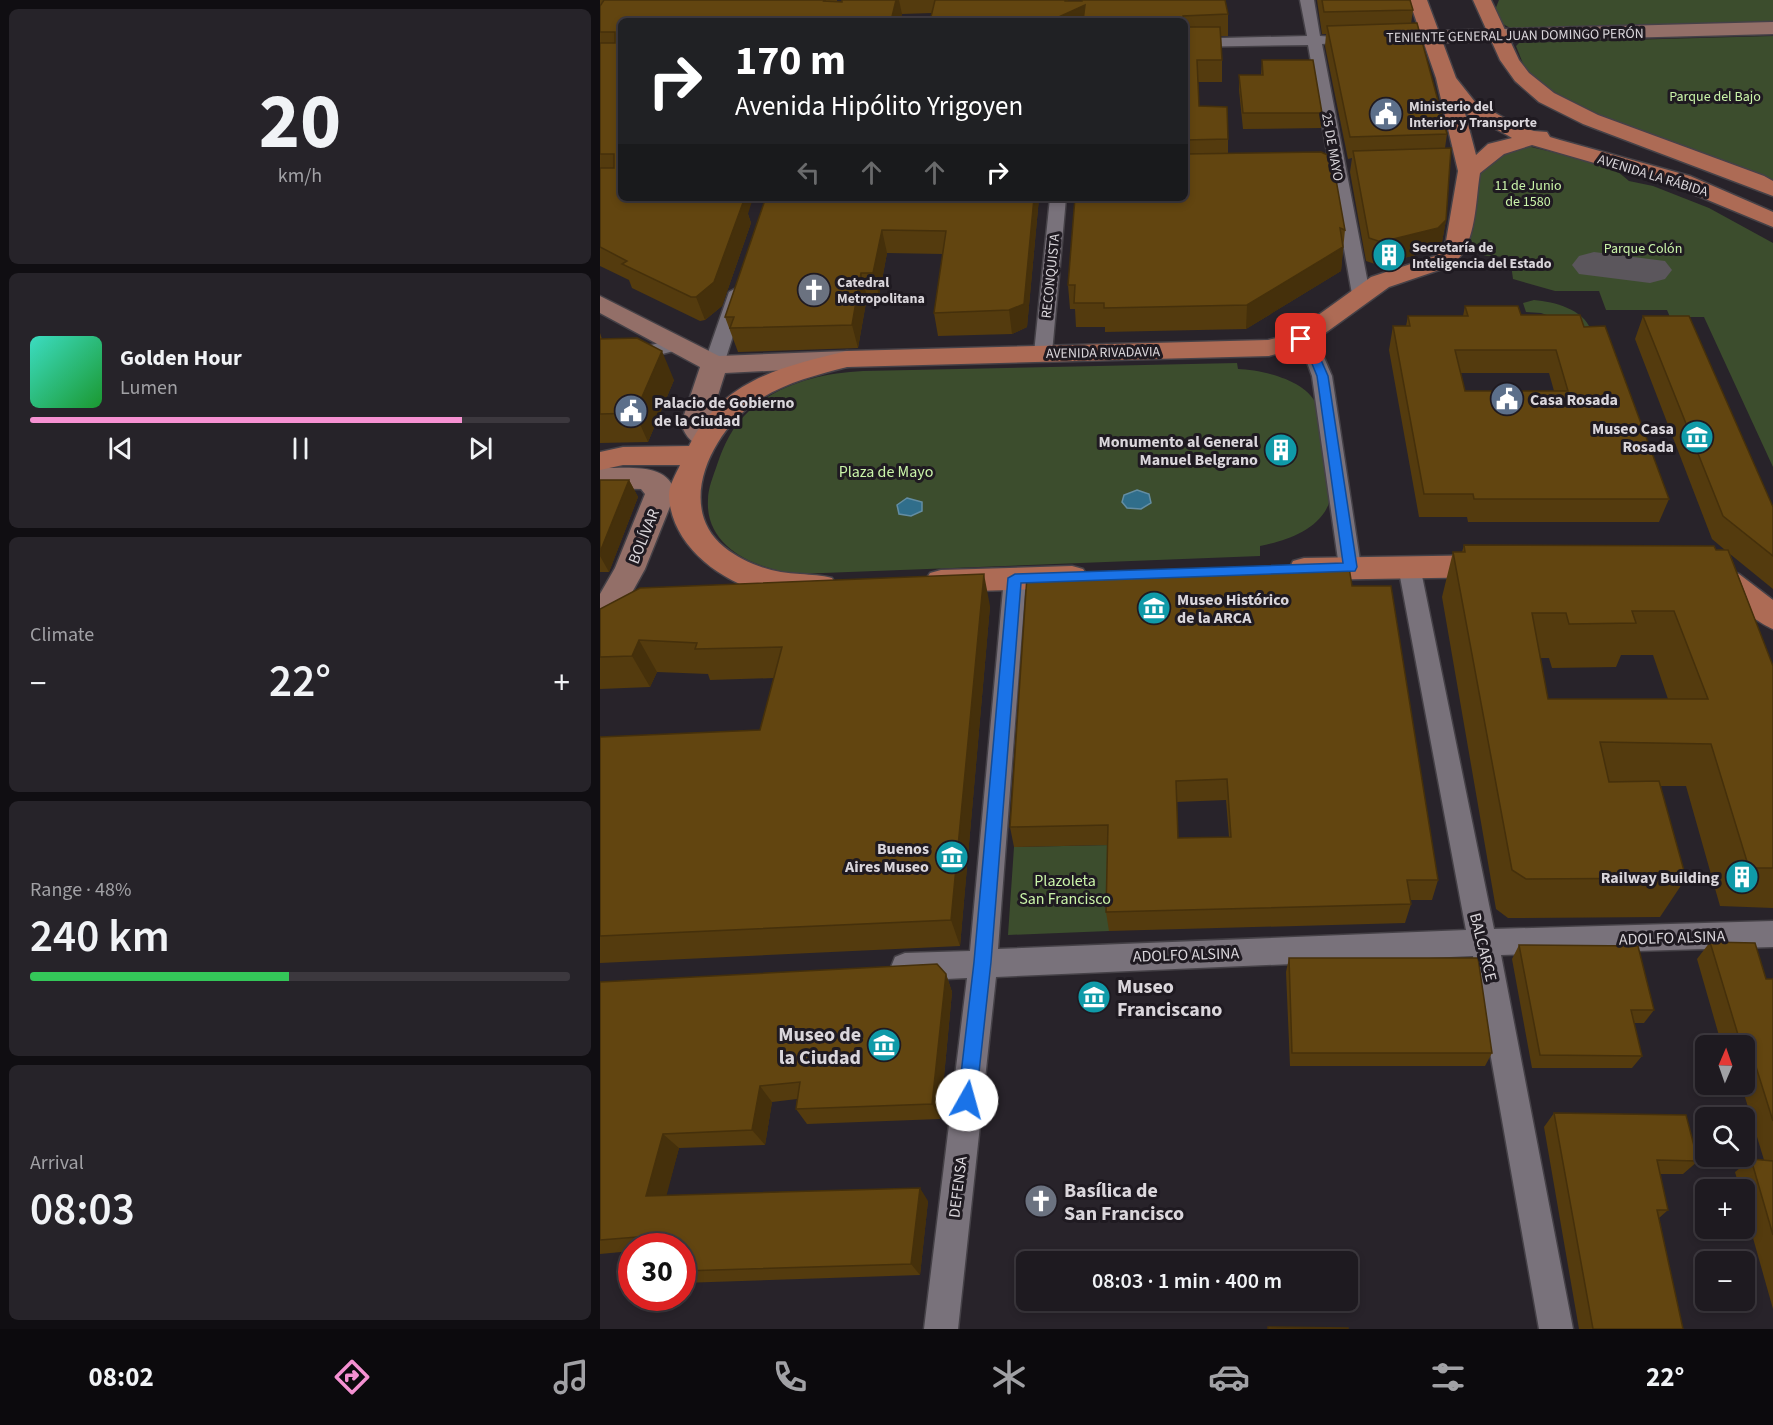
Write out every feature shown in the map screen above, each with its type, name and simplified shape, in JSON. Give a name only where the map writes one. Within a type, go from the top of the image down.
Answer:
[{"type":"main road","points":[[1418,0],[1424,37],[1446,78],[1463,165],[1487,153],[1530,138],[1555,135],[1593,137],[1692,156]]},
{"type":"main road","points":[[1482,0],[1498,35],[1522,77],[1546,96],[1609,127],[1692,156]]},
{"type":"main road","name":"TENIENTE GENERAL JUAN DOMINGO PERÓN","points":[[1424,37],[1773,28]]},
{"type":"main road","name":"AVENIDA LA RÁBIDA","points":[[1446,78],[1468,106],[1530,138],[1682,181],[1773,220]]},
{"type":"main road","name":"AVENIDA LA RÁBIDA","points":[[1692,156],[1773,189]]},
{"type":"main road","name":"AVENIDA RIVADAVIA","points":[[714,364],[739,365],[1043,353],[1256,350],[1301,339],[1361,294],[1391,276],[1443,261],[1451,255],[1458,241],[1463,165]]},
{"type":"main road","points":[[600,303],[714,364],[695,424],[702,446],[600,461]]},
{"type":"main road","name":"BOLÍVAR","points":[[602,612],[644,574],[683,494],[702,446],[728,410],[749,394],[808,369],[847,359]]},
{"type":"main road","name":"BOLÍVAR","points":[[600,478],[648,480],[659,487],[660,494],[630,569],[602,612]]},
{"type":"main road","name":"BOLÍVAR","points":[[683,494],[693,526],[713,556],[736,571],[797,587],[844,585]]},
{"type":"main road","points":[[1280,570],[1408,566],[1520,566]]},
{"type":"main road","points":[[1679,566],[1706,570],[1728,582],[1773,617]]},
{"type":"main road","points":[[914,582],[1102,576]]},
{"type":"main road","points":[[1728,582],[1745,637]]},
{"type":"main road","points":[[711,591],[797,587]]},
{"type":"main road","points":[[602,612],[646,596]]},
{"type":"street","name":"25 DE MAYO","points":[[1307,0],[1330,166],[1361,294]]},
{"type":"street","points":[[1188,43],[1349,39]]},
{"type":"street","points":[[1330,166],[1359,165]]},
{"type":"street","name":"RECONQUISTA","points":[[1043,353],[1058,201]]},
{"type":"street","points":[[714,364],[743,277]]},
{"type":"street","points":[[1301,339],[1313,353],[1322,376],[1350,567]]},
{"type":"street","points":[[600,358],[636,355],[678,344]]},
{"type":"street","name":"BALCARCE","points":[[1408,566],[1474,907],[1485,942],[1557,1329]]},
{"type":"street","name":"DEFENSA","points":[[941,1329],[983,962],[1015,578]]},
{"type":"street","name":"ADOLFO ALSINA","points":[[875,968],[1485,942],[1773,934]]},
{"type":"green space","points":[[1499,0],[1773,0],[1773,23],[1514,30],[1501,23],[1495,10]]},
{"type":"green space","name":"Parque del Bajo","points":[[1773,36],[1773,184],[1691,148],[1606,120],[1553,94],[1526,71],[1516,46],[1519,43]]},
{"type":"green space","name":"Parque Colón","points":[[1527,146],[1611,166],[1629,181],[1653,186],[1709,208],[1773,243],[1773,467],[1704,317],[1670,317],[1667,310],[1606,310],[1599,291],[1555,291],[1513,279],[1510,257],[1487,256],[1466,250],[1480,172],[1499,156]]},
{"type":"green space","points":[[1534,300],[1559,305],[1575,312],[1582,317],[1591,330],[1541,313],[1526,312],[1523,303]]},
{"type":"green space","name":"Plaza de Mayo","points":[[1237,363],[1238,369],[1284,378],[1305,390],[1313,398],[1321,419],[1324,454],[1330,483],[1330,500],[1319,519],[1302,532],[1281,541],[1260,546],[1260,556],[797,574],[766,567],[737,554],[715,532],[709,517],[710,487],[733,430],[743,417],[761,401],[803,381],[833,374],[863,371]]},
{"type":"green space","name":"Plazoleta San Francisco","points":[[1110,845],[1109,931],[1008,935],[1014,847]]},
{"type":"water","points":[[1137,490],[1149,494],[1151,503],[1141,509],[1127,508],[1122,502],[1124,495]]},
{"type":"water","points":[[907,498],[922,502],[922,511],[911,516],[899,514],[897,505]]},
{"type":"building","points":[[604,0],[825,0],[842,2],[842,0],[896,0],[892,18],[618,18],[618,201],[744,201],[714,282],[696,297],[691,297],[622,264],[627,261],[600,247],[600,168],[614,168],[614,154],[600,154],[600,43],[615,43],[615,32],[600,32],[600,6]]},
{"type":"building","points":[[935,0],[1225,0],[1228,14],[1183,16],[1183,18],[1083,18],[1085,5],[1057,18],[931,18]]},
{"type":"building","points":[[1322,0],[1410,0],[1413,10],[1324,12]]},
{"type":"building","points":[[1417,23],[1447,134],[1350,137],[1327,26]]},
{"type":"building","points":[[1188,27],[1220,27],[1222,60],[1197,60],[1199,106],[1227,107],[1228,139],[1188,140]]},
{"type":"building","points":[[1262,60],[1313,60],[1322,113],[1243,113],[1239,75],[1263,75]]},
{"type":"building","points":[[1451,148],[1446,220],[1438,228],[1381,242],[1369,238],[1353,151]]},
{"type":"building","points":[[1321,152],[1332,157],[1345,230],[1340,228],[1343,247],[1247,305],[1104,308],[1104,303],[1074,303],[1075,285],[1068,285],[1075,201],[1188,201],[1188,154]]},
{"type":"building","points":[[765,201],[1034,201],[1024,304],[1009,310],[934,313],[946,231],[882,230],[873,273],[861,273],[852,325],[730,328],[734,317],[725,317]]},
{"type":"building","points":[[1465,306],[1518,306],[1521,315],[1580,315],[1584,327],[1605,326],[1669,499],[1474,499],[1473,494],[1424,494],[1393,326],[1410,326],[1408,316],[1468,316]],"holes":[[[1455,350],[1556,350],[1568,391],[1465,391]]]},
{"type":"building","points":[[1643,316],[1689,316],[1773,507],[1773,556],[1723,516]]},
{"type":"building","points":[[637,338],[662,351],[635,413],[600,414],[600,339]]},
{"type":"building","points":[[600,480],[629,480],[600,552]]},
{"type":"building","points":[[1464,545],[1714,546],[1716,550],[1728,550],[1773,666],[1773,868],[1749,868],[1711,744],[1600,742],[1609,782],[1659,781],[1686,878],[1526,879],[1512,870],[1453,552],[1465,552]],"holes":[[[1632,611],[1674,611],[1708,699],[1548,699],[1532,613],[1566,613],[1569,624],[1636,623]]]},
{"type":"building","points":[[1349,567],[1352,586],[1391,586],[1438,880],[1407,880],[1411,904],[1106,912],[1108,825],[1010,827],[1027,576]],"holes":[[[1227,779],[1231,837],[1178,838],[1176,781]]]},
{"type":"building","points":[[984,574],[951,920],[600,936],[600,737],[760,730],[782,647],[695,649],[697,643],[639,640],[632,656],[600,657],[600,609],[640,588]]},
{"type":"building","points":[[1710,942],[1755,943],[1766,979],[1773,979],[1773,1121],[1755,1064],[1755,1035],[1738,1035]]},
{"type":"building","points":[[1519,945],[1638,946],[1654,1010],[1631,1010],[1642,1056],[1540,1055]]},
{"type":"building","points":[[1289,958],[1478,958],[1492,1053],[1292,1053]]},
{"type":"building","points":[[937,964],[946,974],[932,1104],[796,1109],[800,1082],[760,1086],[752,1130],[663,1134],[646,1196],[920,1188],[911,1264],[696,1271],[696,1233],[618,1233],[618,1239],[600,1240],[600,982]]},
{"type":"building","points":[[1554,1113],[1686,1115],[1695,1150],[1695,1161],[1657,1160],[1668,1210],[1657,1210],[1683,1329],[1593,1329]]},
{"type":"building","points":[[1755,1159],[1773,1161],[1773,1235],[1753,1167]]},
{"type":"building","points":[[1268,1327],[1348,1328],[1348,1329],[1268,1329]]},
{"type":"taxiway","points":[[1594,265],[1650,270]]},
{"type":"place","name":"Ministerio del Interior y Transporte","points":[[1386,114]]},
{"type":"place","name":"Secretaría de Inteligencia del Estado","points":[[1389,255]]},
{"type":"place","name":"Catedral Metropolitana","points":[[814,290]]},
{"type":"place","name":"Casa Rosada","points":[[1507,399]]},
{"type":"place","name":"Palacio de Gobierno de la Ciudad","points":[[631,411]]},
{"type":"place","name":"Museo Casa Rosada","points":[[1697,437]]},
{"type":"place","name":"Monumento al General Manuel Belgrano","points":[[1281,450]]},
{"type":"place","name":"Museo Histórico de la ARCA","points":[[1154,608]]},
{"type":"place","name":"Buenos Aires Museo","points":[[952,857]]},
{"type":"place","name":"Railway Building","points":[[1742,877]]},
{"type":"place","name":"Museo Franciscano","points":[[1094,997]]},
{"type":"place","name":"Museo de la Ciudad","points":[[884,1045]]},
{"type":"place","name":"Basílica de San Francisco","points":[[1041,1201]]},
{"type":"route","points":[[967,1100],[983,962],[1015,578],[1350,567],[1322,376],[1313,353],[1301,339]]},
{"type":"park label","name":"11 de Junio de 1580","points":[[1528,194]]}]
